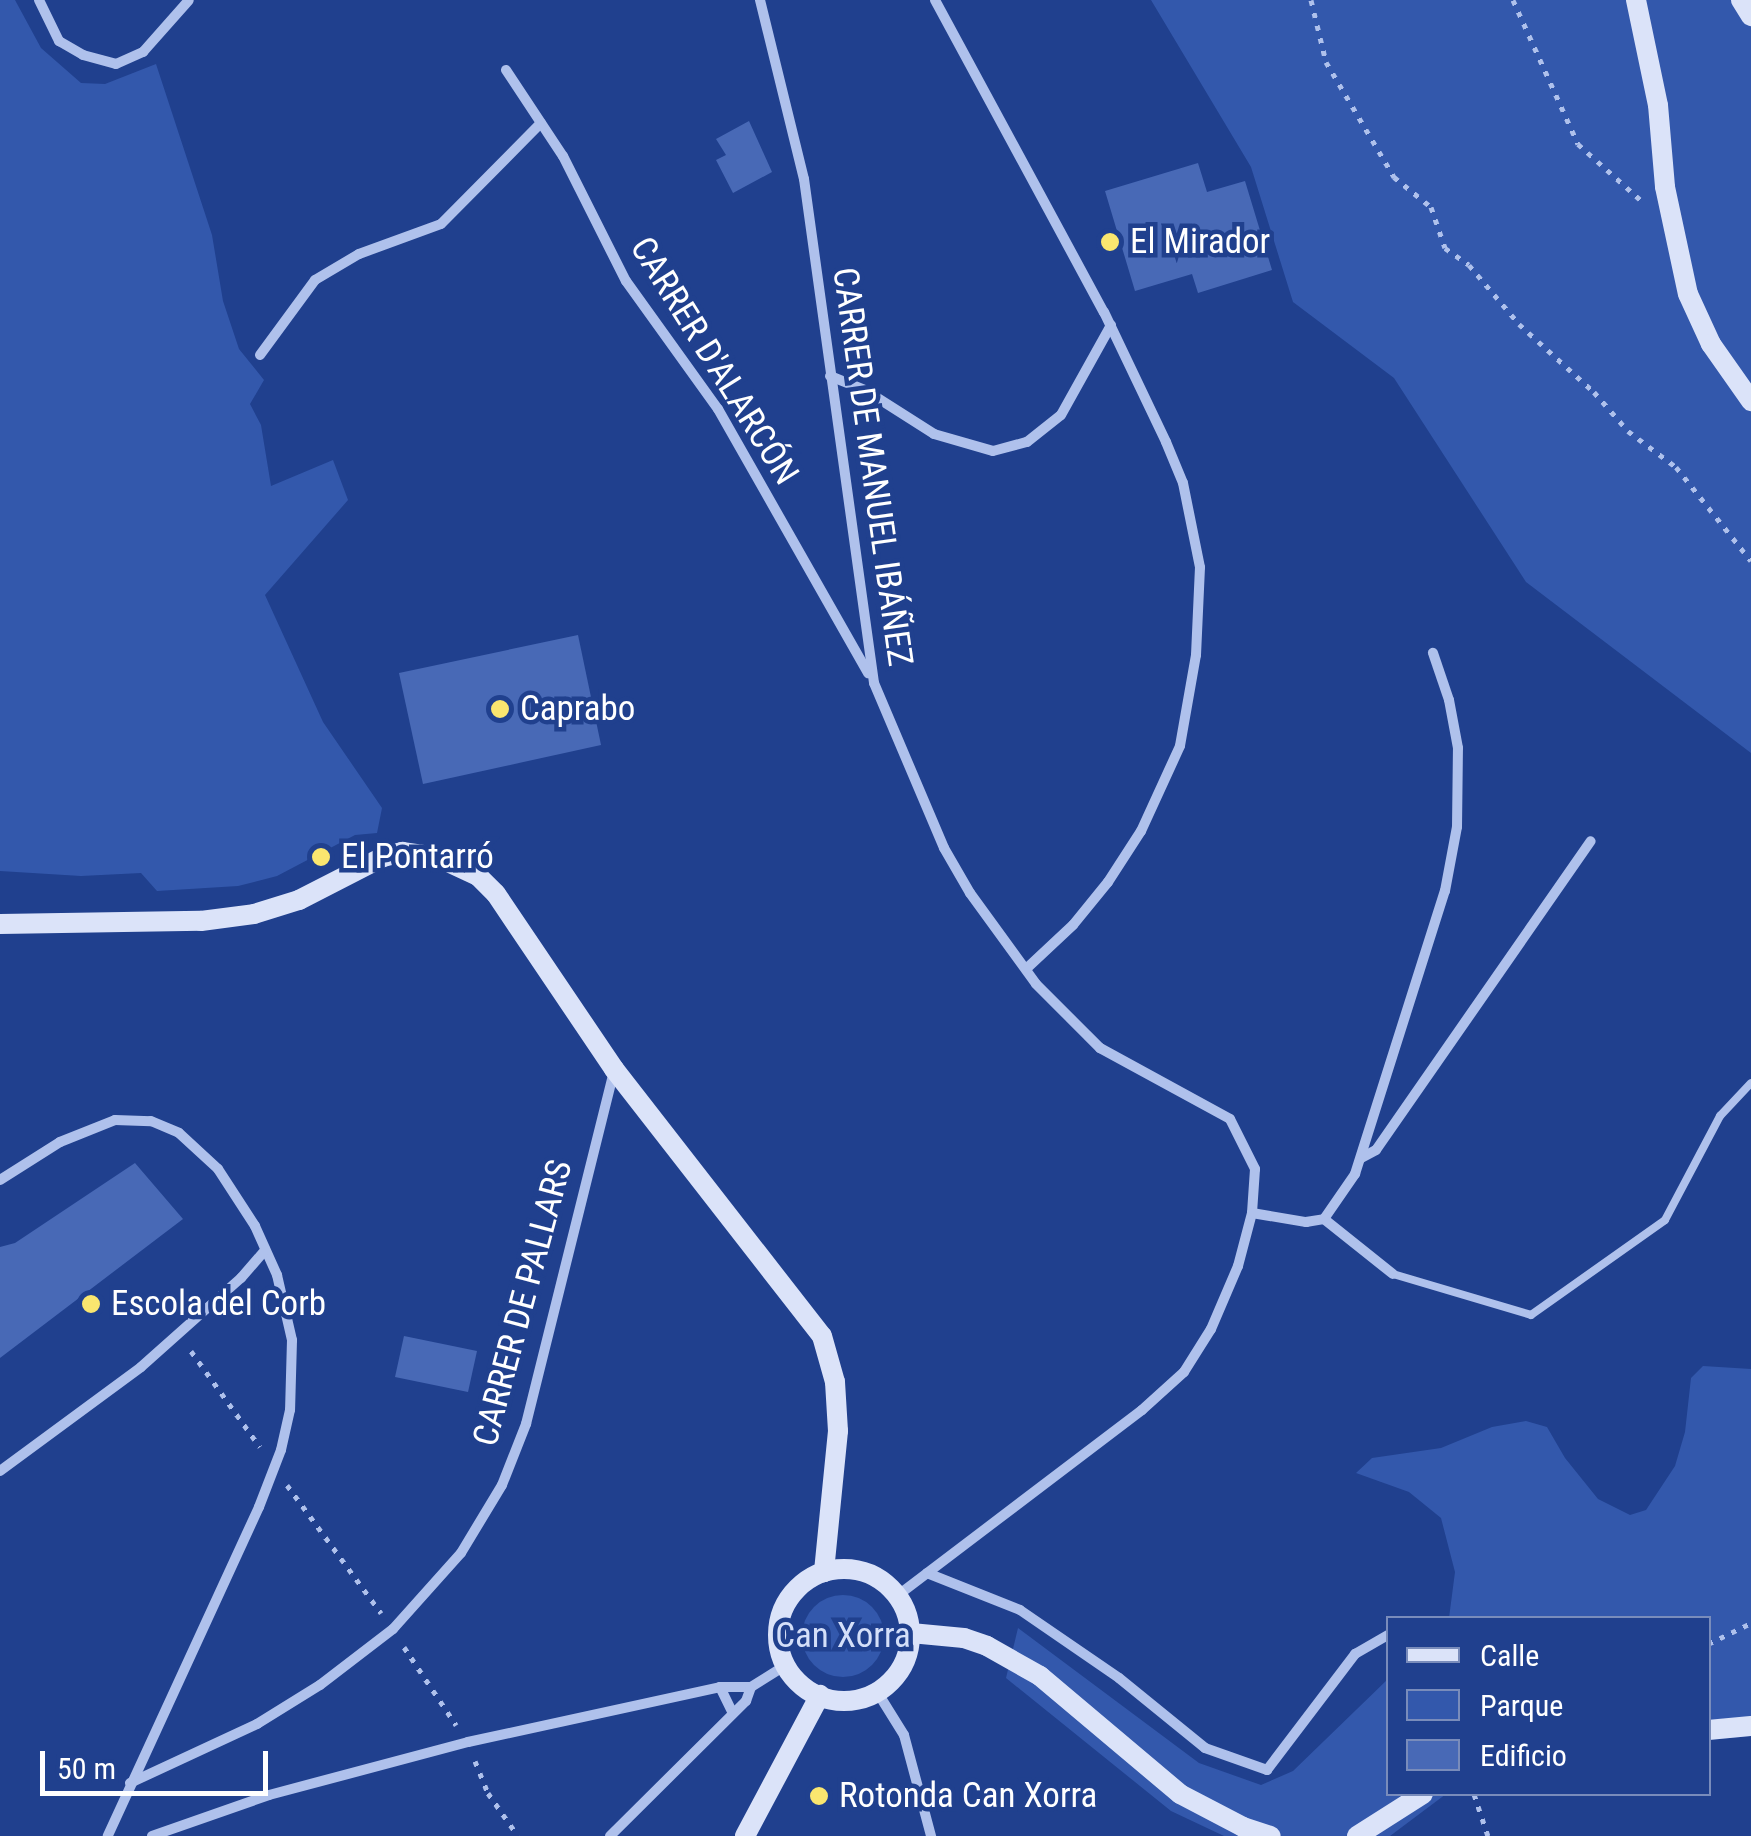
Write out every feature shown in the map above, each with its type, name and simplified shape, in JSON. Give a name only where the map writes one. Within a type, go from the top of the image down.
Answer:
[{"type":"street","points":[[39,0],[60,40],[82,55],[116,64],[144,52],[189,0]]},
{"type":"street","name":"CARRER DE MANUEL IBÁÑEZ","points":[[760,0],[804,178],[874,683],[944,848],[970,893],[1052,1004],[1100,1048],[1230,1119],[1252,1156],[1256,1188],[1231,1282],[1210,1330],[1184,1372],[1142,1410],[898,1595]]},
{"type":"street","points":[[935,0],[1111,325],[1178,470],[1194,526],[1200,568],[1191,692],[1180,746],[1141,830],[1073,926],[1026,969]]},
{"type":"street","points":[[1636,0],[1658,104],[1671,222],[1688,294],[1711,344],[1751,401]]},
{"type":"street","points":[[1741,0],[1751,16]]},
{"type":"street","name":"CARRER D'ALARCÓN","points":[[506,70],[542,124],[626,282],[718,409],[874,683]]},
{"type":"street","points":[[260,355],[315,280],[360,254],[441,224],[542,124]]},
{"type":"street","points":[[830,376],[865,390],[934,434],[994,451],[1027,442],[1061,415],[1111,325]]},
{"type":"street","points":[[1252,1213],[1306,1222],[1324,1219],[1355,1174],[1360,1159],[1445,890],[1456,827],[1458,748],[1450,700],[1433,653]]},
{"type":"street","points":[[1360,1159],[1376,1150],[1591,841]]},
{"type":"street","points":[[0,924],[230,919],[298,900],[382,857],[402,852],[438,857],[478,876],[496,894],[614,1069],[822,1336],[835,1382],[838,1431],[824,1572]]},
{"type":"street","name":"CARRER DE PALLARS","points":[[129,1783],[257,1724],[320,1686],[393,1630],[461,1553],[508,1470],[526,1424],[614,1069]]},
{"type":"street","points":[[0,1180],[60,1142],[115,1120],[150,1121],[179,1133],[218,1169],[266,1250],[286,1304],[292,1340],[290,1410],[274,1468],[108,1836]]},
{"type":"street","points":[[1324,1219],[1393,1274]]},
{"type":"street","points":[[0,1471],[56,1434],[179,1334],[266,1250]]},
{"type":"street","points":[[824,1572],[863,1573],[898,1595],[908,1612],[912,1633],[902,1667],[876,1690],[858,1698],[820,1695],[798,1683],[784,1666],[777,1629],[783,1611],[794,1592],[824,1572]]},
{"type":"street","points":[[927,1573],[1020,1610],[1118,1678],[1204,1748],[1267,1770],[1355,1654],[1386,1636]]},
{"type":"street","points":[[912,1633],[964,1638],[987,1646],[1040,1676],[1180,1794],[1243,1828],[1271,1836]]},
{"type":"street","points":[[610,1836],[746,1701],[751,1688],[784,1666]]},
{"type":"street","points":[[152,1836],[268,1795],[468,1742],[720,1687],[751,1688]]},
{"type":"street","points":[[720,1687],[732,1712]]},
{"type":"street","points":[[876,1690],[904,1735],[931,1836]]},
{"type":"street","points":[[745,1836],[820,1695]]},
{"type":"street","points":[[1711,1730],[1751,1726]]},
{"type":"street","points":[[1357,1836],[1420,1796]]},
{"type":"lane","points":[[1393,1274],[1531,1315],[1665,1220],[1720,1116],[1751,1083]]},
{"type":"path","points":[[1310,0],[1326,62],[1394,177],[1430,208],[1445,248],[1469,266],[1519,324],[1594,392],[1628,431],[1676,467],[1751,561]]},
{"type":"path","points":[[1513,0],[1556,103],[1578,144],[1671,222]]},
{"type":"path","points":[[179,1334],[393,1630],[468,1742],[488,1793],[518,1836]]},
{"type":"path","points":[[1711,1643],[1751,1623]]},
{"type":"path","points":[[1475,1796],[1488,1836]]},
{"type":"green space","points":[[0,0],[15,0],[41,48],[81,83],[105,84],[156,64],[212,235],[223,301],[239,349],[264,380],[250,404],[261,425],[271,486],[333,460],[348,500],[265,595],[323,722],[382,808],[377,833],[355,835],[277,876],[238,886],[157,891],[141,873],[81,876],[0,871]]},
{"type":"green space","points":[[1151,0],[1751,0],[1751,753],[1526,582],[1394,378],[1293,302],[1251,167]]},
{"type":"green space","points":[[1703,1366],[1751,1369],[1751,1736],[1711,1740],[1711,1616],[1449,1616],[1455,1572],[1441,1518],[1409,1492],[1356,1473],[1372,1458],[1441,1448],[1492,1427],[1526,1421],[1547,1427],[1565,1458],[1598,1499],[1630,1515],[1646,1510],[1675,1466],[1685,1432],[1691,1378]]},
{"type":"green space","name":"Can Xorra","points":[[843,1595],[859,1598],[872,1607],[881,1620],[881,1652],[872,1665],[859,1674],[843,1677],[827,1674],[814,1665],[805,1652],[802,1636],[805,1620],[814,1607],[827,1598]]},
{"type":"green space","points":[[1018,1628],[1199,1763],[1261,1785],[1293,1771],[1386,1681],[1386,1796],[1443,1796],[1390,1836],[1224,1836],[1171,1811],[1006,1678]]},
{"type":"building","points":[[749,121],[772,172],[733,193],[716,160],[726,155],[716,139]]},
{"type":"building","points":[[1198,163],[1207,192],[1245,181],[1272,270],[1198,293],[1192,274],[1135,291],[1105,191]]},
{"type":"building","name":"Caprabo","points":[[578,635],[601,745],[423,784],[399,673]]},
{"type":"building","points":[[135,1163],[183,1219],[0,1358],[0,1247],[15,1243]]},
{"type":"building","points":[[404,1336],[477,1351],[468,1392],[395,1377]]},
{"type":"place","name":"El Mirador","points":[[1110,242]]},
{"type":"place","name":"Caprabo","points":[[500,709]]},
{"type":"place","name":"El Pontarró","points":[[321,857]]},
{"type":"place","name":"Escola del Corb","points":[[91,1304]]},
{"type":"place","name":"Rotonda Can Xorra","points":[[819,1796]]}]
